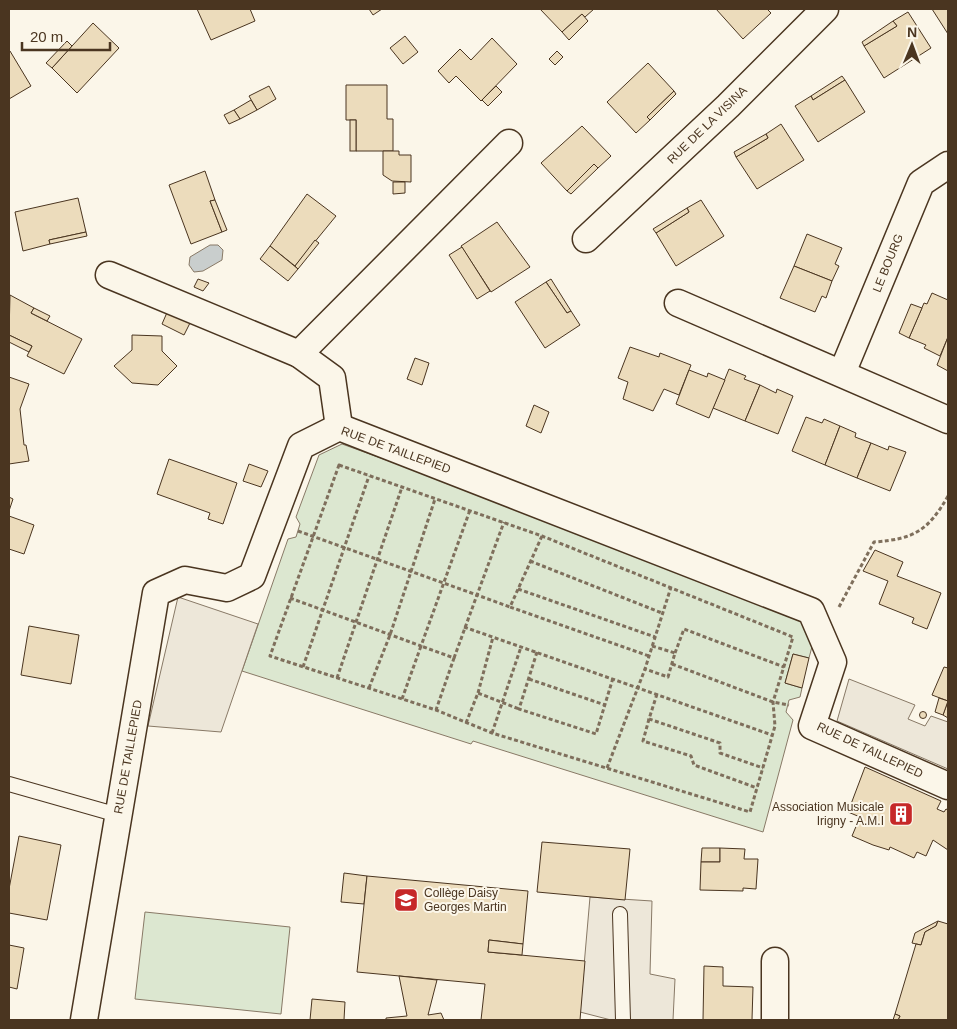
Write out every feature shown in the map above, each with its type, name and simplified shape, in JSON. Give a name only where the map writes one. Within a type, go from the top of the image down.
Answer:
[{"type":"street","name":"RUE DE LA VISINA","points":[[586,239],[728,106],[825,9]]},
{"type":"street","points":[[299,354],[509,142]]},
{"type":"street","name":"LE BOURG","points":[[842,373],[921,183],[948,165]]},
{"type":"street","points":[[109,275],[299,354],[332,378],[339,427]]},
{"type":"street","points":[[678,303],[948,420]]},
{"type":"street","name":"RUE DE TAILLEPIED","points":[[84,1020],[156,593],[185,580],[227,588],[252,576],[301,446],[339,427],[811,611],[833,662],[812,726],[948,786]]},
{"type":"street","points":[[775,961],[775,1020]]},
{"type":"lane","points":[[9,784],[118,815]]},
{"type":"lane","points":[[620,914],[623,1020]]},
{"type":"path","points":[[339,465],[402,487],[542,536],[793,637],[773,702],[775,726],[750,812],[492,733],[436,710],[270,656],[339,465]]},
{"type":"path","points":[[303,667],[369,476]]},
{"type":"path","points":[[337,678],[358,622],[402,487]]},
{"type":"path","points":[[811,611],[840,606],[874,542],[897,540],[914,535],[933,519],[948,496]]},
{"type":"path","points":[[369,688],[390,635],[435,499]]},
{"type":"path","points":[[402,699],[470,510]]},
{"type":"path","points":[[436,710],[464,627],[504,522]]},
{"type":"path","points":[[313,536],[649,656]]},
{"type":"path","points":[[510,607],[542,536]]},
{"type":"path","points":[[530,561],[662,613]]},
{"type":"path","points":[[607,768],[645,669],[671,587]]},
{"type":"path","points":[[518,589],[655,637]]},
{"type":"path","points":[[290,598],[454,658]]},
{"type":"path","points":[[464,627],[772,735]]},
{"type":"path","points":[[645,669],[668,676],[684,629],[784,667]]},
{"type":"path","points":[[466,723],[478,693],[494,637]]},
{"type":"path","points":[[652,646],[675,653]]},
{"type":"path","points":[[492,733],[521,647]]},
{"type":"path","points":[[519,709],[537,652]]},
{"type":"path","points":[[672,664],[773,702]]},
{"type":"path","points":[[478,693],[519,709],[596,734],[613,678]]},
{"type":"path","points":[[529,680],[605,705]]},
{"type":"path","points":[[658,694],[643,740],[691,756],[694,765],[757,788]]},
{"type":"path","points":[[650,719],[720,743],[720,753],[763,768]]},
{"type":"green space","points":[[342,444],[544,517],[803,621],[814,639],[809,658],[793,654],[785,683],[802,688],[800,697],[789,700],[786,712],[793,720],[763,832],[473,741],[471,744],[242,671],[288,539],[296,537],[300,524],[296,517],[319,455]]},
{"type":"green space","points":[[145,912],[290,927],[281,1014],[135,999]]},
{"type":"shaded area","points":[[210,245],[218,245],[223,250],[222,260],[203,271],[194,272],[189,265],[190,257]]},
{"type":"shaded area","points":[[178,597],[258,624],[221,732],[148,726]]},
{"type":"shaded area","points":[[849,679],[915,705],[908,719],[925,726],[931,716],[948,722],[948,769],[837,721]]},
{"type":"shaded area","points":[[590,897],[652,901],[650,974],[675,979],[673,1020],[611,1020],[580,1012]]},
{"type":"building","points":[[197,9],[250,9],[255,21],[211,40]]},
{"type":"building","points":[[369,9],[382,9],[373,15]]},
{"type":"building","points":[[540,9],[594,9],[585,17],[582,14],[562,32]]},
{"type":"building","points":[[716,9],[767,9],[771,13],[743,39]]},
{"type":"building","points":[[932,9],[948,9],[948,34]]},
{"type":"building","points":[[908,12],[931,48],[884,78],[864,46],[897,26],[893,21]]},
{"type":"building","points":[[582,14],[588,21],[569,40],[562,32]]},
{"type":"building","points":[[893,21],[897,26],[864,46],[862,42]]},
{"type":"building","points":[[93,23],[119,48],[77,93],[52,68]]},
{"type":"building","points":[[405,36],[418,52],[403,64],[390,48]]},
{"type":"building","points":[[492,38],[517,64],[481,101],[456,76],[449,83],[438,71],[460,49],[471,60]]},
{"type":"building","points":[[67,41],[72,46],[52,68],[46,63]]},
{"type":"building","points":[[557,51],[563,57],[555,65],[549,59]]},
{"type":"building","points":[[9,52],[31,86],[9,99]]},
{"type":"building","points":[[648,63],[674,91],[647,117],[650,120],[636,133],[607,102]]},
{"type":"building","points":[[842,76],[845,80],[813,100],[811,96]]},
{"type":"building","points":[[845,80],[865,112],[818,142],[795,106],[811,96],[813,100]]},
{"type":"building","points":[[346,85],[387,85],[387,119],[393,119],[393,151],[356,151],[356,120],[346,120]]},
{"type":"building","points":[[269,86],[276,99],[257,110],[249,96]]},
{"type":"building","points":[[496,86],[502,92],[488,106],[482,100]]},
{"type":"building","points":[[674,91],[676,94],[650,120],[647,117]]},
{"type":"building","points":[[251,100],[257,110],[240,119],[234,110]]},
{"type":"building","points":[[234,110],[240,119],[229,124],[224,115]]},
{"type":"building","points":[[350,120],[356,120],[356,151],[350,151]]},
{"type":"building","points":[[781,124],[804,160],[757,189],[736,157],[768,138],[766,134]]},
{"type":"building","points":[[582,126],[611,156],[598,168],[594,164],[567,191],[541,163]]},
{"type":"building","points":[[766,134],[768,138],[736,157],[734,152]]},
{"type":"building","points":[[383,151],[399,151],[399,155],[411,155],[411,182],[392,181],[383,175]]},
{"type":"building","points":[[594,164],[598,168],[571,194],[567,191]]},
{"type":"building","points":[[205,171],[215,200],[210,201],[222,232],[191,244],[169,185]]},
{"type":"building","points":[[393,182],[405,182],[405,193],[393,194]]},
{"type":"building","points":[[307,194],[336,216],[295,266],[270,246]]},
{"type":"building","points":[[78,198],[86,232],[49,240],[50,244],[23,251],[15,212]]},
{"type":"building","points":[[215,200],[227,230],[222,232],[210,201]]},
{"type":"building","points":[[701,200],[724,236],[676,266],[656,233],[689,212],[687,208]]},
{"type":"building","points":[[687,208],[689,212],[656,233],[653,229]]},
{"type":"building","points":[[497,222],[530,267],[491,292],[461,246]]},
{"type":"building","points":[[86,232],[87,236],[50,244],[49,240]]},
{"type":"building","points":[[807,234],[842,248],[835,264],[839,266],[832,281],[794,266]]},
{"type":"building","points":[[315,240],[319,243],[298,269],[295,266]]},
{"type":"building","points":[[270,246],[298,269],[288,281],[260,259]]},
{"type":"building","points":[[462,247],[490,291],[477,299],[449,255]]},
{"type":"building","points":[[794,266],[832,281],[826,298],[822,296],[815,312],[780,298]]},
{"type":"building","points":[[198,279],[209,283],[203,291],[194,287]]},
{"type":"building","points":[[551,279],[571,311],[567,313],[546,282]]},
{"type":"building","points":[[546,282],[567,313],[571,311],[580,325],[545,348],[515,302]]},
{"type":"building","points":[[932,293],[948,300],[948,337],[940,356],[924,348],[926,345],[909,338],[924,303],[927,304]]},
{"type":"building","points":[[10,295],[34,308],[31,313],[82,339],[64,374],[27,356],[32,346],[9,335]]},
{"type":"building","points":[[911,304],[922,308],[909,338],[899,333]]},
{"type":"building","points":[[34,308],[50,316],[47,321],[31,313]]},
{"type":"building","points":[[169,308],[192,319],[184,335],[162,324]]},
{"type":"building","points":[[9,335],[32,346],[29,352],[9,342]]},
{"type":"building","points":[[132,335],[162,336],[162,351],[177,366],[158,385],[132,383],[114,366],[132,350]]},
{"type":"building","points":[[948,337],[948,371],[937,365]]},
{"type":"building","points":[[630,347],[659,357],[660,353],[691,365],[679,395],[664,389],[653,411],[623,399],[628,382],[618,378]]},
{"type":"building","points":[[415,358],[429,363],[422,385],[407,379]]},
{"type":"building","points":[[729,369],[746,376],[744,379],[760,385],[745,421],[713,408]]},
{"type":"building","points":[[689,370],[707,377],[708,373],[725,380],[709,418],[676,404]]},
{"type":"building","points":[[9,377],[29,384],[20,409],[24,445],[26,445],[29,461],[9,464]]},
{"type":"building","points":[[760,385],[776,393],[777,389],[793,396],[778,434],[745,421]]},
{"type":"building","points":[[534,405],[549,412],[541,433],[526,426]]},
{"type":"building","points":[[806,417],[822,423],[824,419],[840,426],[825,465],[792,451]]},
{"type":"building","points":[[840,426],[856,433],[855,437],[871,443],[857,478],[825,465]]},
{"type":"building","points":[[871,443],[888,450],[889,446],[906,452],[890,491],[857,478]]},
{"type":"building","points":[[169,459],[237,483],[223,524],[208,519],[210,513],[157,494]]},
{"type":"building","points":[[249,464],[268,471],[261,487],[243,481]]},
{"type":"building","points":[[9,497],[13,499],[9,511]]},
{"type":"building","points":[[9,516],[34,525],[24,554],[9,549]]},
{"type":"building","points":[[875,550],[903,562],[897,576],[941,593],[927,629],[912,623],[914,618],[879,604],[888,581],[863,571]]},
{"type":"building","points":[[29,626],[79,635],[71,684],[21,675]]},
{"type":"building","points":[[793,654],[809,658],[802,688],[785,683]]},
{"type":"building","points":[[944,667],[948,668],[948,701],[932,695]]},
{"type":"building","points":[[939,698],[948,701],[943,715],[935,712]]},
{"type":"building","points":[[948,701],[948,718],[943,715]]},
{"type":"building","points":[[923,712],[926,715],[923,718],[920,715]]},
{"type":"building","name":"Association Musicale Irigny - A.M.I","points":[[865,767],[941,801],[937,809],[944,812],[946,809],[948,810],[948,850],[933,840],[926,856],[917,852],[914,858],[890,847],[889,850],[852,836],[860,817],[848,812]]},
{"type":"building","points":[[19,836],[61,845],[47,920],[9,913],[9,889]]},
{"type":"building","points":[[542,842],[630,849],[625,900],[537,892]]},
{"type":"building","points":[[702,848],[720,848],[720,862],[701,862]]},
{"type":"building","points":[[720,848],[745,849],[744,859],[758,859],[756,889],[743,888],[743,891],[700,890],[701,862],[720,862]]},
{"type":"building","points":[[344,873],[367,876],[364,904],[341,902]]},
{"type":"building","points":[[367,876],[528,891],[523,944],[489,940],[488,952],[585,961],[580,1020],[481,1020],[485,984],[357,972]]},
{"type":"building","points":[[938,921],[936,926],[925,932],[921,945],[912,943],[915,933]]},
{"type":"building","points":[[938,921],[948,924],[948,1020],[898,1020],[900,1016],[895,1014],[916,944],[921,945],[925,932],[936,926]]},
{"type":"building","points":[[489,940],[523,944],[522,955],[488,952]]},
{"type":"building","points":[[9,945],[24,948],[17,989],[9,987]]},
{"type":"building","points":[[704,966],[723,967],[723,986],[753,987],[752,1020],[703,1020]]},
{"type":"building","points":[[399,976],[437,980],[428,1015],[441,1013],[444,1020],[386,1020],[386,1018],[407,1016]]},
{"type":"building","points":[[312,999],[345,1002],[344,1020],[310,1020]]},
{"type":"building","points":[[895,1014],[900,1016],[898,1020],[893,1020]]},
{"type":"place","name":"Association Musicale Irigny - A.M.I","points":[[901,814]]},
{"type":"place","name":"Collège Daisy Georges Martin","points":[[406,900]]}]
